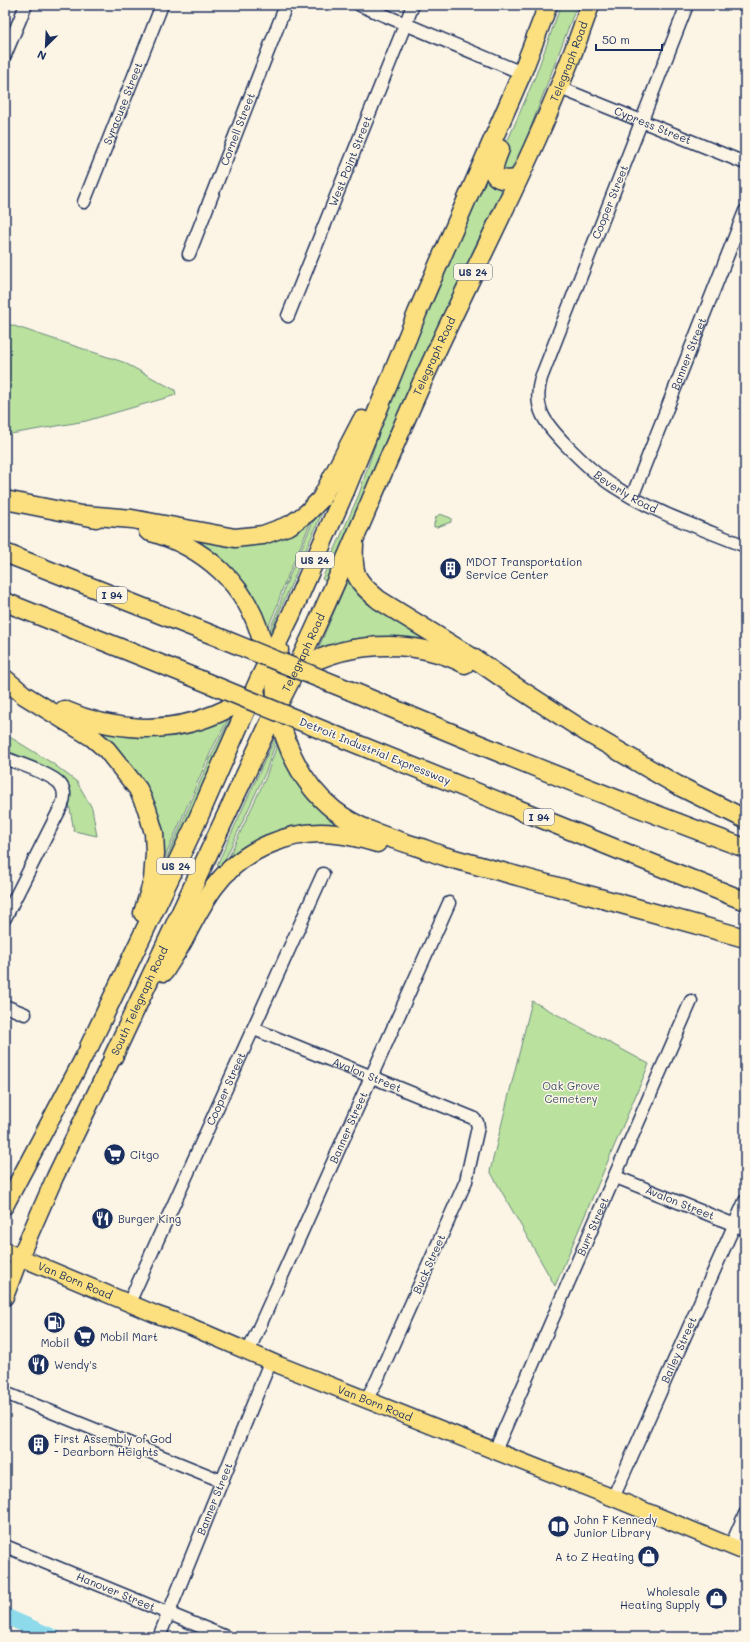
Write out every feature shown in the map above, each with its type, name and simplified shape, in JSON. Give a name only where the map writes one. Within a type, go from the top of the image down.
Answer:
[{"type":"highway","points":[[541,131],[544,103],[579,5]]},
{"type":"highway","name":"Telegraph Road","points":[[269,686],[294,673],[355,539],[398,435],[460,299],[541,131],[560,88],[590,5]]},
{"type":"highway","points":[[518,179],[501,180],[495,177],[493,173],[493,166],[539,58],[545,13]]},
{"type":"highway","name":"US 24","points":[[92,1040],[196,823],[238,728],[269,686],[284,628],[345,491],[418,311],[522,73],[545,13]]},
{"type":"highway","points":[[85,515],[132,519],[235,538],[263,535],[290,524],[308,513],[321,499],[418,311]]},
{"type":"highway","points":[[5,500],[85,515],[170,538],[184,544],[227,575],[251,610],[259,630],[269,686],[282,729],[295,760],[318,794],[334,810],[356,824],[381,835],[446,857],[745,938]]},
{"type":"highway","points":[[355,539],[353,562],[355,572],[364,588],[379,600],[481,663],[586,732],[678,785],[745,819]]},
{"type":"highway","name":"I 94","points":[[5,553],[350,690],[447,732],[589,789],[745,848]]},
{"type":"highway","name":"Detroit Industrial Expressway","points":[[5,602],[745,901]]},
{"type":"highway","points":[[5,679],[79,717],[98,723],[159,729],[188,723],[215,714],[269,686],[294,660],[309,639]]},
{"type":"highway","points":[[294,673],[310,663],[334,654],[372,646],[402,646],[443,654],[510,683]]},
{"type":"highway","points":[[5,679],[24,695],[92,738],[107,750],[138,789],[147,809],[154,833],[155,853],[153,880],[147,903],[92,1040]]},
{"type":"highway","name":"South Telegraph Road","points":[[116,1051],[263,739],[269,686]]},
{"type":"highway","points":[[116,1051],[182,942],[202,904],[215,885],[229,870],[243,859],[265,846],[285,838],[309,833],[334,833],[416,853],[446,857]]},
{"type":"main road","name":"US 24","points":[[5,1206],[92,1040]]},
{"type":"main road","name":"South Telegraph Road","points":[[5,1297],[55,1177],[116,1051]]},
{"type":"main road","name":"Van Born Road","points":[[5,1251],[129,1303],[189,1326],[270,1362],[738,1549]]},
{"type":"street","points":[[5,55],[26,5]]},
{"type":"street","name":"Syracuse Street","points":[[84,202],[162,5]]},
{"type":"street","name":"Cornell Street","points":[[189,254],[286,5]]},
{"type":"street","points":[[360,5],[522,73]]},
{"type":"street","name":"West Point Street","points":[[288,316],[413,5]]},
{"type":"street","name":"Cooper Street","points":[[538,399],[541,378],[687,5]]},
{"type":"street","name":"Cypress Street","points":[[560,88],[745,163]]},
{"type":"street","name":"Banner Street","points":[[632,497],[745,211]]},
{"type":"street","name":"Beverly Road","points":[[538,399],[541,412],[551,429],[589,466],[613,486],[658,511],[745,546]]},
{"type":"street","points":[[5,758],[54,778],[61,785],[64,795],[62,805],[5,918]]},
{"type":"street","name":"Cooper Street","points":[[129,1303],[323,874]]},
{"type":"street","name":"Banner Street","points":[[248,1352],[449,903]]},
{"type":"street","name":"Burr Street","points":[[495,1451],[692,1001]]},
{"type":"street","points":[[5,1006],[25,1014]]},
{"type":"street","name":"Avalon Street","points":[[254,1029],[474,1118],[477,1124]]},
{"type":"street","name":"Buck Street","points":[[366,1400],[377,1380],[466,1181],[477,1124]]},
{"type":"street","name":"Avalon Street","points":[[616,1177],[740,1227]]},
{"type":"street","name":"Bailey Street","points":[[613,1498],[740,1227],[745,1201]]},
{"type":"street","name":"Banner Street","points":[[159,1637],[270,1362]]},
{"type":"street","points":[[5,1393],[222,1481]]},
{"type":"street","points":[[738,1549],[745,1514]]},
{"type":"street","name":"Hanover Street","points":[[5,1546],[226,1637]]},
{"type":"green space","points":[[561,5],[577,5],[523,148],[513,169],[511,169],[510,172],[502,172],[502,154],[535,77]]},
{"type":"green space","points":[[485,180],[502,192],[454,293],[326,581],[322,579],[359,494],[387,408]]},
{"type":"green space","points":[[5,323],[123,362],[175,390],[176,395],[86,421],[5,435]]},
{"type":"green space","points":[[322,513],[271,631],[268,633],[279,607],[286,584],[314,519],[311,515]]},
{"type":"green space","points":[[440,514],[451,518],[451,522],[434,527],[436,517]]},
{"type":"green space","points":[[312,519],[283,587],[266,632],[196,542],[199,537]]},
{"type":"green space","points":[[348,579],[354,588],[426,636],[424,641],[315,656]]},
{"type":"green space","points":[[234,711],[235,714],[164,873],[161,872],[159,867],[163,866],[214,750]]},
{"type":"green space","points":[[231,714],[212,749],[162,864],[157,833],[97,736],[99,729]]},
{"type":"green space","points":[[5,734],[52,763],[77,782],[92,808],[97,836],[74,831],[68,798],[62,780],[5,752]]},
{"type":"green space","points":[[275,738],[277,738],[266,771],[223,864],[223,869],[217,865]]},
{"type":"green space","points":[[279,739],[344,824],[226,863],[266,777]]},
{"type":"green space","name":"Oak Grove Cemetery","points":[[532,1001],[649,1064],[555,1286],[490,1171]]},
{"type":"waterway","points":[[5,1616],[53,1637]]},
{"type":"place","name":"MDOT Transportation Service Center","points":[[450,568]]},
{"type":"place","name":"Citgo","points":[[114,1155]]},
{"type":"place","name":"Burger King","points":[[103,1219]]},
{"type":"place","name":"Mobil","points":[[55,1323]]},
{"type":"place","name":"Mobil Mart","points":[[84,1337]]},
{"type":"place","name":"Wendy's","points":[[39,1365]]},
{"type":"place","name":"First Assembly of God - Dearborn Heights","points":[[38,1445]]},
{"type":"place","name":"John F Kennedy Junior Library","points":[[558,1526]]},
{"type":"place","name":"A to Z Heating","points":[[649,1557]]},
{"type":"place","name":"Wholesale Heating Supply","points":[[716,1598]]}]
